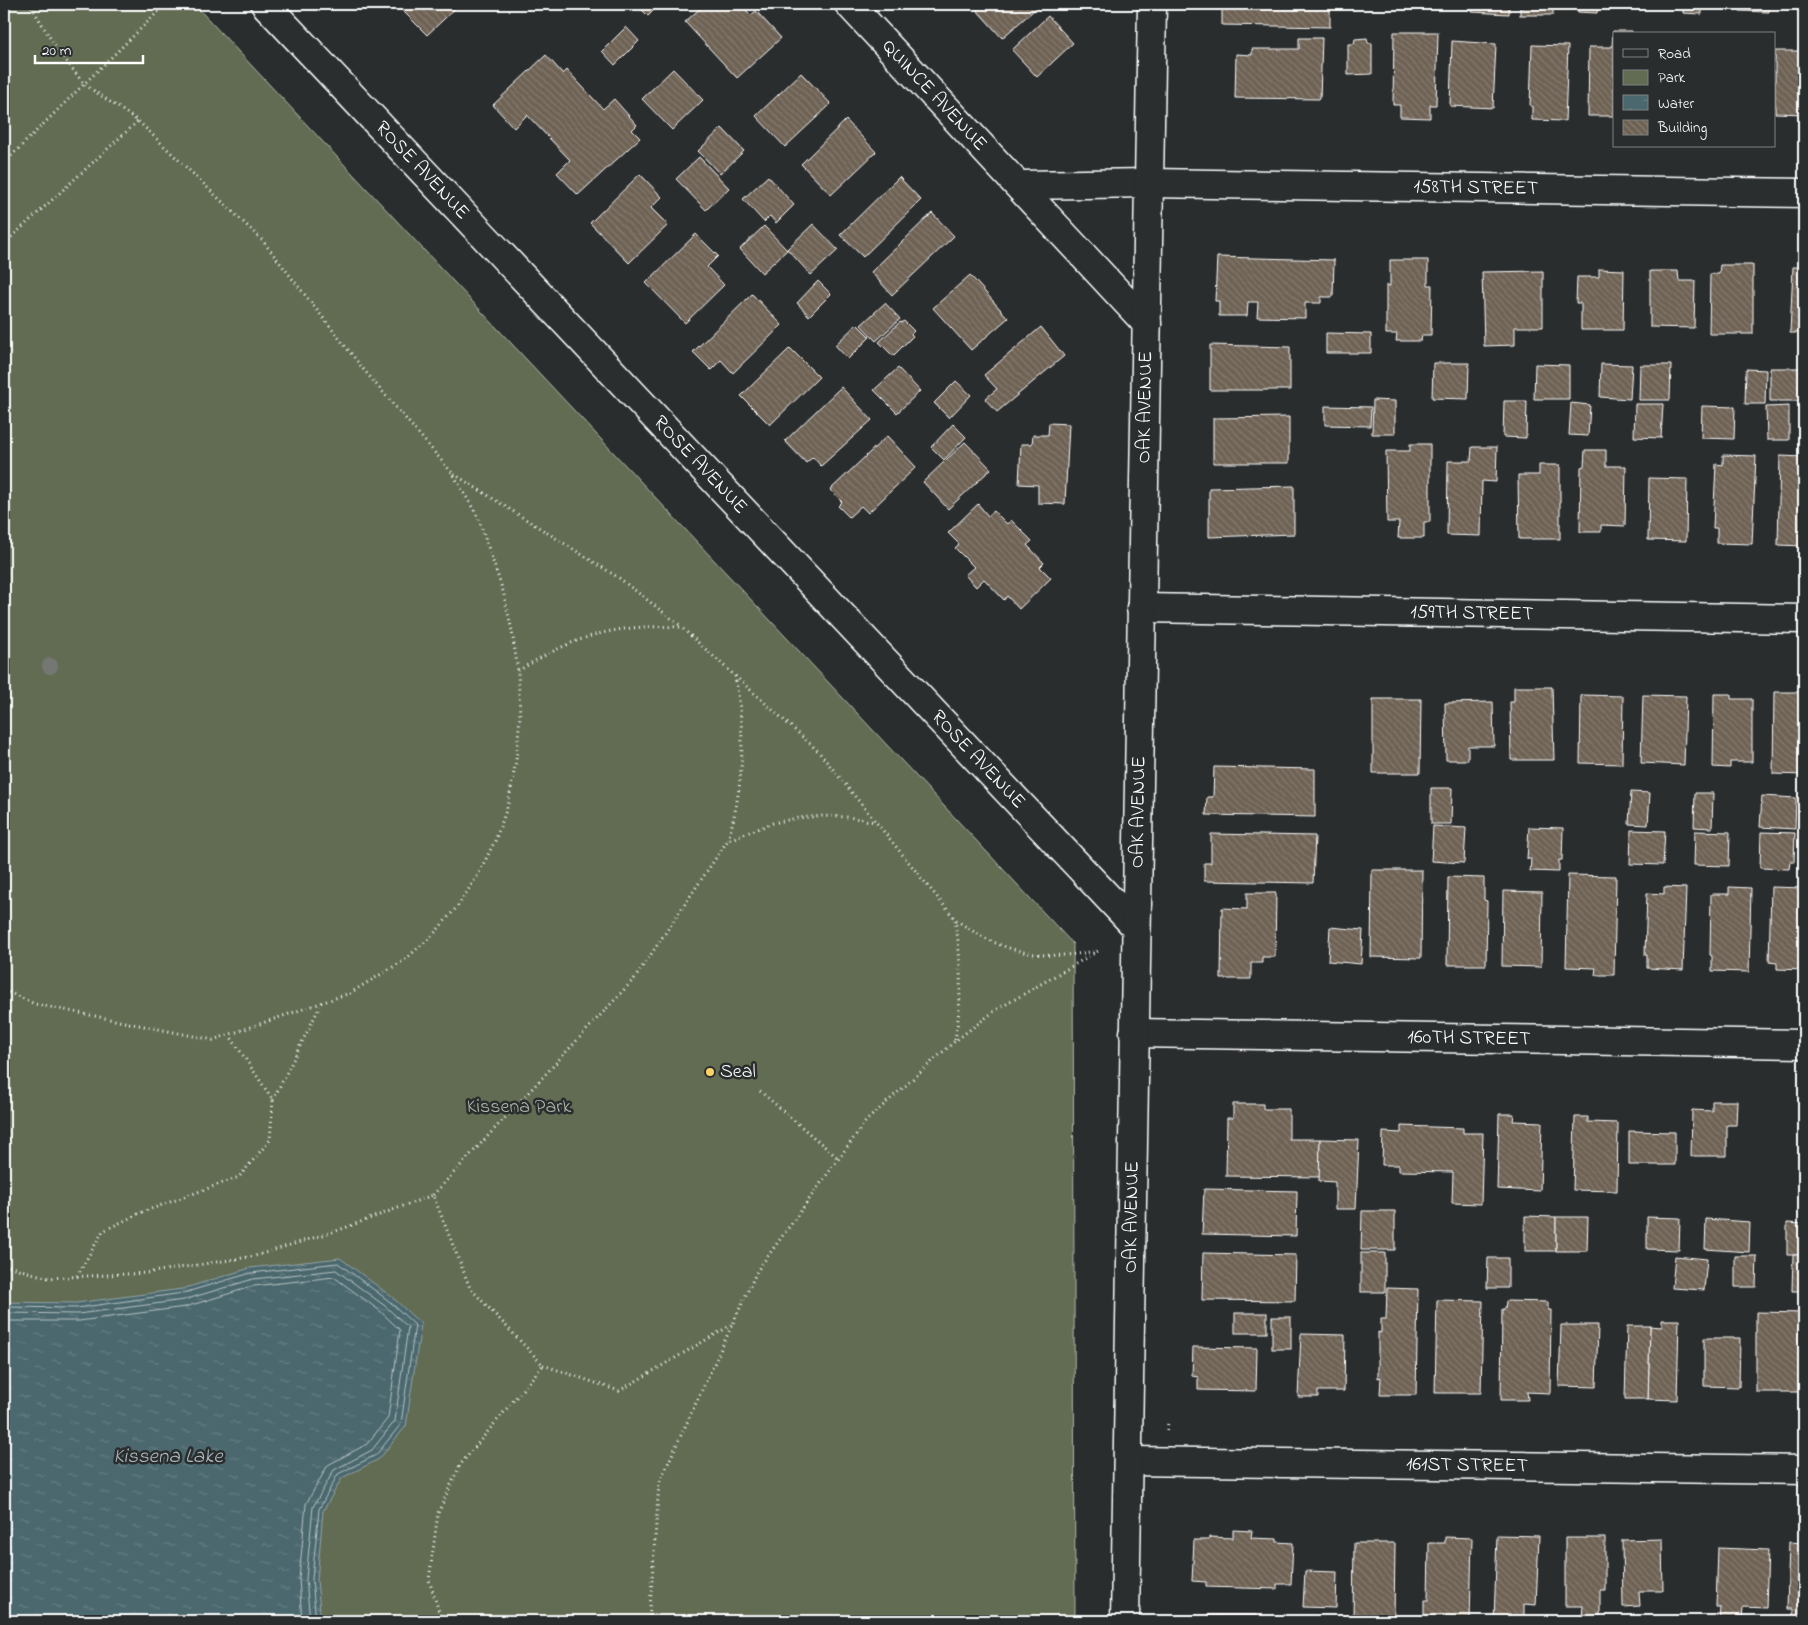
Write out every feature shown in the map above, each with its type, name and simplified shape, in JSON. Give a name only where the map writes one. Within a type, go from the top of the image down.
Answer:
[{"type":"street","name":"ROSE AVENUE","points":[[265,4],[1135,926]]},
{"type":"street","name":"QUINCE AVENUE","points":[[849,4],[1020,185],[1147,324]]},
{"type":"street","name":"OAK AVENUE","points":[[1125,1621],[1129,1461],[1135,926],[1152,4]]},
{"type":"street","points":[[1020,185],[1149,183]]},
{"type":"street","name":"158TH STREET","points":[[1149,183],[1804,193]]},
{"type":"street","name":"159TH STREET","points":[[1141,608],[1804,619]]},
{"type":"street","name":"160TH STREET","points":[[1134,1033],[1804,1044]]},
{"type":"street","name":"161ST STREET","points":[[1129,1461],[1804,1470]]},
{"type":"path","points":[[4,990],[34,1004],[213,1040],[320,1005],[357,990],[403,961],[432,936],[451,914],[478,876],[495,841],[508,806],[516,761],[520,716],[518,671],[503,591],[478,516],[453,474],[364,370],[262,240],[138,121],[84,84],[55,46],[30,4]]},
{"type":"path","points":[[4,163],[166,4]]},
{"type":"path","points":[[4,244],[138,121]]},
{"type":"path","points":[[453,474],[619,578],[681,627],[818,751],[955,919],[995,944],[1016,951],[1044,956],[1062,956],[1098,951],[996,1010],[955,1041],[866,1121],[757,1270],[659,1483],[648,1621]]},
{"type":"path","points":[[518,671],[572,641],[602,632],[627,627],[681,627]]},
{"type":"path","points":[[4,1265],[49,1278],[146,1274],[255,1256],[339,1230],[433,1195],[635,978],[728,840],[735,814],[743,759],[743,731],[735,675]]},
{"type":"path","points":[[728,840],[750,830],[797,818],[850,817],[875,822]]},
{"type":"path","points":[[955,919],[961,951],[962,984],[955,1041]]},
{"type":"path","points":[[76,1277],[104,1231],[140,1214],[239,1177],[270,1140],[274,1100],[320,1005]]},
{"type":"path","points":[[230,1036],[274,1100]]},
{"type":"path","points":[[760,1091],[839,1159]]},
{"type":"path","points":[[433,1195],[470,1288],[543,1365],[619,1390],[733,1324]]},
{"type":"path","points":[[442,1621],[429,1580],[438,1512],[460,1465],[543,1365]]},
{"type":"green space","name":"Kissena Park","points":[[4,4],[194,4],[1073,944],[1075,1621],[4,1621]]},
{"type":"water","name":"Kissena Lake","points":[[340,1258],[392,1297],[421,1324],[406,1426],[379,1459],[342,1478],[323,1511],[317,1580],[321,1621],[4,1621],[4,1302],[76,1303],[182,1289],[250,1268]]},
{"type":"building","points":[[396,4],[460,4],[427,35]]},
{"type":"building","points":[[636,4],[660,4],[648,16]]},
{"type":"building","points":[[705,4],[740,4],[751,15],[756,11],[781,38],[737,78],[685,22]]},
{"type":"building","points":[[979,4],[1041,4],[1002,38],[975,8]]},
{"type":"building","points":[[1222,4],[1330,4],[1330,27],[1222,25]]},
{"type":"building","points":[[1472,4],[1509,4],[1509,14],[1472,12]]},
{"type":"building","points":[[1520,4],[1553,4],[1553,15],[1520,15]]},
{"type":"building","points":[[1577,4],[1598,4],[1597,13],[1577,12]]},
{"type":"building","points":[[1683,4],[1702,4],[1702,14],[1683,13]]},
{"type":"building","points":[[1740,4],[1769,4],[1769,12],[1740,11]]},
{"type":"building","points":[[1048,16],[1073,43],[1037,77],[1012,50]]},
{"type":"building","points":[[626,27],[639,41],[615,65],[602,51]]},
{"type":"building","points":[[1613,31],[1632,31],[1613,32],[1613,116],[1588,116],[1589,47],[1612,47]]},
{"type":"building","points":[[1394,32],[1438,32],[1436,105],[1430,105],[1430,118],[1400,117],[1400,105],[1393,105]]},
{"type":"building","points":[[1299,38],[1322,38],[1320,99],[1235,98],[1236,54],[1252,55],[1252,49],[1299,49]]},
{"type":"building","points":[[1367,38],[1368,43],[1372,43],[1372,74],[1348,75],[1348,44],[1354,44],[1355,39]]},
{"type":"building","points":[[1452,41],[1496,44],[1493,108],[1450,106]]},
{"type":"building","points":[[1799,43],[1804,43],[1804,114],[1776,113],[1776,51],[1799,51]]},
{"type":"building","points":[[1532,45],[1568,46],[1565,121],[1532,120],[1532,106],[1530,106]]},
{"type":"building","points":[[546,55],[563,74],[567,70],[603,109],[614,99],[637,125],[632,130],[640,138],[578,195],[557,173],[570,160],[527,115],[514,128],[493,105]]},
{"type":"building","points":[[673,69],[703,100],[672,130],[642,99]]},
{"type":"building","points":[[801,73],[831,104],[785,147],[756,116]]},
{"type":"building","points":[[846,120],[876,152],[831,195],[801,164]]},
{"type":"building","points":[[722,128],[744,151],[720,174],[698,151]]},
{"type":"building","points":[[699,157],[729,188],[706,210],[676,179]]},
{"type":"building","points":[[640,174],[662,197],[651,208],[668,225],[629,263],[590,223]]},
{"type":"building","points":[[768,176],[794,205],[776,223],[770,216],[764,222],[743,199]]},
{"type":"building","points":[[899,177],[921,200],[863,257],[840,235]]},
{"type":"building","points":[[932,213],[954,236],[892,295],[871,272]]},
{"type":"building","points":[[813,224],[838,250],[811,275],[787,249]]},
{"type":"building","points":[[764,226],[787,250],[762,273],[740,249]]},
{"type":"building","points":[[696,234],[718,256],[707,267],[724,285],[685,323],[646,283]]},
{"type":"building","points":[[1217,257],[1334,260],[1333,297],[1321,297],[1321,303],[1305,303],[1305,318],[1257,317],[1258,302],[1248,302],[1247,316],[1219,316],[1219,301],[1215,301]]},
{"type":"building","points":[[1390,260],[1428,260],[1428,285],[1432,285],[1431,335],[1422,335],[1421,341],[1396,341],[1397,334],[1386,334],[1386,285],[1390,286]]},
{"type":"building","points":[[1720,265],[1753,265],[1753,334],[1709,334],[1710,274],[1719,274]]},
{"type":"building","points":[[1793,267],[1804,267],[1804,333],[1790,333]]},
{"type":"building","points":[[1599,269],[1624,270],[1623,330],[1581,330],[1581,303],[1576,303],[1577,277],[1599,277]]},
{"type":"building","points":[[1543,271],[1543,327],[1515,327],[1515,345],[1484,346],[1482,272]]},
{"type":"building","points":[[1650,271],[1678,271],[1679,281],[1695,281],[1694,328],[1650,327]]},
{"type":"building","points":[[970,275],[1008,318],[971,350],[933,308]]},
{"type":"building","points":[[818,281],[831,294],[809,316],[797,303]]},
{"type":"building","points":[[752,294],[782,325],[733,373],[721,360],[711,370],[693,352]]},
{"type":"building","points":[[885,303],[900,319],[876,341],[861,325]]},
{"type":"building","points":[[904,321],[914,331],[911,334],[913,336],[893,356],[879,342],[900,322]]},
{"type":"building","points":[[857,324],[870,337],[848,359],[835,345]]},
{"type":"building","points":[[1041,327],[1064,356],[997,412],[985,399],[997,389],[984,375]]},
{"type":"building","points":[[1326,333],[1371,334],[1371,353],[1326,353]]},
{"type":"building","points":[[1210,345],[1290,347],[1290,390],[1210,390]]},
{"type":"building","points":[[790,348],[819,377],[770,425],[741,396]]},
{"type":"building","points":[[1433,363],[1469,363],[1468,399],[1432,398]]},
{"type":"building","points":[[1535,364],[1569,365],[1569,399],[1534,399]]},
{"type":"building","points":[[1601,364],[1632,365],[1630,399],[1600,397]]},
{"type":"building","points":[[1640,365],[1671,365],[1670,400],[1639,400]]},
{"type":"building","points":[[898,368],[920,391],[897,413],[874,390]]},
{"type":"building","points":[[1770,368],[1803,368],[1802,401],[1770,401]]},
{"type":"building","points":[[1746,369],[1766,370],[1765,404],[1745,404]]},
{"type":"building","points":[[956,381],[971,395],[949,418],[934,403]]},
{"type":"building","points":[[841,387],[872,420],[821,466],[813,457],[806,463],[785,441]]},
{"type":"building","points":[[1373,400],[1395,401],[1395,434],[1372,434]]},
{"type":"building","points":[[1504,401],[1527,401],[1526,438],[1503,437]]},
{"type":"building","points":[[1571,403],[1590,405],[1588,436],[1569,435]]},
{"type":"building","points":[[1635,404],[1663,404],[1661,438],[1634,437]]},
{"type":"building","points":[[1325,406],[1371,407],[1370,426],[1325,425]]},
{"type":"building","points":[[1702,406],[1735,407],[1734,439],[1701,438]]},
{"type":"building","points":[[1789,406],[1789,440],[1767,440],[1766,407]]},
{"type":"building","points":[[1289,417],[1289,463],[1213,463],[1213,418]]},
{"type":"building","points":[[1049,423],[1069,424],[1065,504],[1038,503],[1038,485],[1019,484],[1021,444],[1032,444],[1033,435],[1048,435]]},
{"type":"building","points":[[953,424],[966,437],[944,460],[931,447]]},
{"type":"building","points":[[887,436],[916,467],[868,513],[861,506],[849,517],[838,506],[842,502],[830,490]]},
{"type":"building","points":[[965,442],[991,469],[948,509],[923,482]]},
{"type":"building","points":[[1410,444],[1430,444],[1430,522],[1424,522],[1424,538],[1398,538],[1399,522],[1387,522],[1386,451],[1410,451]]},
{"type":"building","points":[[1472,447],[1497,447],[1496,482],[1482,481],[1481,536],[1447,535],[1448,461],[1471,461]]},
{"type":"building","points":[[1585,450],[1606,450],[1606,466],[1626,466],[1625,526],[1601,525],[1601,532],[1580,532],[1581,467],[1584,466]]},
{"type":"building","points":[[1723,455],[1756,456],[1752,544],[1717,543],[1717,528],[1713,528],[1716,464],[1723,465]]},
{"type":"building","points":[[1780,456],[1804,457],[1804,546],[1778,545]]},
{"type":"building","points":[[1539,465],[1560,465],[1560,539],[1519,539],[1518,475],[1539,475]]},
{"type":"building","points":[[1649,478],[1687,479],[1686,541],[1648,540]]},
{"type":"building","points":[[1294,486],[1294,534],[1209,537],[1209,488]]},
{"type":"building","points":[[978,504],[988,516],[994,511],[1007,524],[1011,520],[1032,541],[1027,545],[1044,563],[1040,567],[1051,578],[1019,609],[1007,596],[1004,600],[984,579],[976,587],[965,575],[974,567],[955,548],[959,544],[948,533]]},
{"type":"building","points":[[1514,687],[1552,687],[1554,760],[1511,760],[1510,702],[1514,702]]},
{"type":"building","points":[[1774,692],[1804,692],[1804,775],[1773,774]]},
{"type":"building","points":[[1714,694],[1731,694],[1731,699],[1752,699],[1752,762],[1730,762],[1730,768],[1713,767]]},
{"type":"building","points":[[1581,695],[1623,696],[1622,764],[1580,763]]},
{"type":"building","points":[[1643,695],[1686,696],[1684,765],[1641,763]]},
{"type":"building","points":[[1373,699],[1421,699],[1420,773],[1373,773]]},
{"type":"building","points":[[1493,702],[1494,746],[1468,746],[1468,760],[1446,760],[1445,703]]},
{"type":"building","points":[[1214,767],[1315,769],[1315,817],[1206,815],[1207,797],[1213,797]]},
{"type":"building","points":[[1431,788],[1452,788],[1451,824],[1431,824]]},
{"type":"building","points":[[1631,792],[1650,793],[1648,825],[1629,824]]},
{"type":"building","points":[[1695,793],[1713,793],[1712,828],[1694,827]]},
{"type":"building","points":[[1762,796],[1796,798],[1795,829],[1760,827]]},
{"type":"building","points":[[1433,826],[1466,828],[1464,863],[1431,861]]},
{"type":"building","points":[[1529,827],[1563,828],[1562,860],[1559,860],[1559,872],[1530,871],[1531,859],[1527,859]]},
{"type":"building","points":[[1631,830],[1665,831],[1663,865],[1630,864]]},
{"type":"building","points":[[1695,831],[1730,832],[1729,866],[1694,865]]},
{"type":"building","points":[[1761,832],[1795,833],[1794,862],[1790,862],[1789,869],[1760,868]]},
{"type":"building","points":[[1211,834],[1315,836],[1313,883],[1204,881],[1204,863],[1211,863]]},
{"type":"building","points":[[1372,870],[1422,870],[1421,958],[1371,957]]},
{"type":"building","points":[[1568,875],[1616,876],[1614,975],[1595,975],[1596,968],[1566,967]]},
{"type":"building","points":[[1448,877],[1484,878],[1484,900],[1487,901],[1486,965],[1447,965]]},
{"type":"building","points":[[1664,887],[1686,888],[1683,970],[1647,968],[1647,955],[1645,955],[1647,893],[1664,894]]},
{"type":"building","points":[[1729,887],[1751,888],[1749,972],[1712,971],[1712,956],[1710,955],[1711,894],[1729,894]]},
{"type":"building","points":[[1771,887],[1804,888],[1804,970],[1777,969],[1777,963],[1769,962]]},
{"type":"building","points":[[1503,891],[1542,892],[1541,967],[1502,966]]},
{"type":"building","points":[[1247,893],[1276,893],[1275,957],[1262,957],[1262,963],[1251,963],[1251,979],[1221,979],[1222,908],[1247,909]]},
{"type":"building","points":[[1330,927],[1363,930],[1361,964],[1328,961]]},
{"type":"building","points":[[1712,1101],[1737,1101],[1736,1125],[1727,1125],[1727,1156],[1691,1156],[1692,1110],[1712,1111]]},
{"type":"building","points":[[1233,1104],[1263,1104],[1263,1109],[1289,1109],[1289,1139],[1320,1139],[1320,1177],[1226,1176],[1227,1118],[1233,1118]]},
{"type":"building","points":[[1499,1114],[1514,1114],[1513,1121],[1542,1122],[1540,1191],[1497,1189]]},
{"type":"building","points":[[1575,1117],[1588,1117],[1588,1122],[1618,1123],[1617,1191],[1573,1190]]},
{"type":"building","points":[[1401,1126],[1463,1128],[1463,1133],[1483,1133],[1481,1204],[1452,1203],[1453,1172],[1399,1171],[1399,1165],[1382,1165],[1383,1132],[1401,1133]]},
{"type":"building","points":[[1629,1131],[1675,1132],[1675,1165],[1629,1165]]},
{"type":"building","points":[[1320,1139],[1359,1140],[1356,1209],[1335,1209],[1335,1182],[1319,1181]]},
{"type":"building","points":[[1204,1189],[1297,1191],[1296,1236],[1202,1234]]},
{"type":"building","points":[[1362,1211],[1395,1211],[1395,1250],[1361,1250]]},
{"type":"building","points":[[1525,1216],[1556,1217],[1556,1251],[1525,1251]]},
{"type":"building","points":[[1556,1217],[1588,1217],[1587,1251],[1556,1251]]},
{"type":"building","points":[[1647,1217],[1680,1218],[1679,1250],[1647,1249]]},
{"type":"building","points":[[1706,1219],[1750,1222],[1749,1252],[1705,1249]]},
{"type":"building","points":[[1787,1223],[1804,1224],[1804,1255],[1787,1255]]},
{"type":"building","points":[[1203,1253],[1296,1255],[1295,1301],[1202,1300]]},
{"type":"building","points":[[1361,1253],[1385,1253],[1385,1292],[1361,1292]]},
{"type":"building","points":[[1793,1255],[1804,1255],[1804,1291],[1792,1291]]},
{"type":"building","points":[[1675,1256],[1707,1259],[1704,1290],[1672,1288]]},
{"type":"building","points":[[1735,1256],[1757,1256],[1756,1287],[1735,1287]]},
{"type":"building","points":[[1488,1258],[1508,1258],[1508,1288],[1487,1288]]},
{"type":"building","points":[[1387,1288],[1418,1289],[1416,1395],[1380,1395],[1381,1377],[1378,1378],[1378,1332],[1381,1333],[1381,1319],[1386,1319]]},
{"type":"building","points":[[1437,1300],[1483,1301],[1481,1393],[1435,1393]]},
{"type":"building","points":[[1506,1301],[1548,1302],[1548,1310],[1551,1310],[1550,1393],[1527,1392],[1528,1400],[1501,1400],[1502,1309],[1505,1309]]},
{"type":"building","points":[[1756,1312],[1804,1313],[1804,1392],[1756,1392]]},
{"type":"building","points":[[1235,1313],[1267,1313],[1267,1333],[1235,1333]]},
{"type":"building","points":[[1272,1317],[1291,1317],[1291,1349],[1272,1349]]},
{"type":"building","points":[[1662,1320],[1679,1320],[1677,1400],[1648,1399],[1650,1326],[1662,1327]]},
{"type":"building","points":[[1561,1325],[1598,1325],[1596,1387],[1559,1386]]},
{"type":"building","points":[[1627,1326],[1650,1326],[1648,1399],[1625,1399]]},
{"type":"building","points":[[1301,1334],[1345,1335],[1344,1391],[1318,1391],[1318,1397],[1298,1397]]},
{"type":"building","points":[[1704,1338],[1740,1338],[1739,1387],[1704,1386]]},
{"type":"building","points":[[1193,1347],[1257,1348],[1256,1391],[1198,1390],[1198,1377],[1192,1376]]},
{"type":"building","points":[[1233,1530],[1252,1531],[1251,1538],[1277,1539],[1277,1542],[1293,1543],[1291,1584],[1277,1584],[1277,1589],[1206,1587],[1206,1582],[1192,1581],[1194,1540],[1209,1540],[1209,1537],[1233,1538]]},
{"type":"building","points":[[1497,1535],[1539,1536],[1536,1605],[1524,1604],[1524,1621],[1494,1621]]},
{"type":"building","points":[[1445,1537],[1472,1538],[1470,1621],[1424,1620],[1424,1600],[1428,1600],[1429,1543],[1445,1543]]},
{"type":"building","points":[[1565,1538],[1605,1538],[1605,1590],[1600,1590],[1600,1618],[1582,1617],[1583,1606],[1565,1606]]},
{"type":"building","points":[[1662,1539],[1663,1591],[1639,1591],[1640,1606],[1623,1607],[1622,1540]]},
{"type":"building","points":[[1789,1542],[1804,1543],[1804,1621],[1793,1621],[1793,1609],[1787,1609]]},
{"type":"building","points":[[1354,1543],[1395,1543],[1394,1621],[1347,1621],[1347,1619],[1353,1619]]},
{"type":"building","points":[[1718,1548],[1768,1550],[1766,1608],[1743,1607],[1742,1621],[1719,1620],[1720,1607],[1716,1607]]},
{"type":"building","points":[[1305,1571],[1337,1572],[1336,1608],[1303,1607]]},
{"type":"building","points":[[1207,1615],[1256,1615],[1256,1621],[1207,1621]]},
{"type":"place","name":"Seal","points":[[710,1072]]}]
